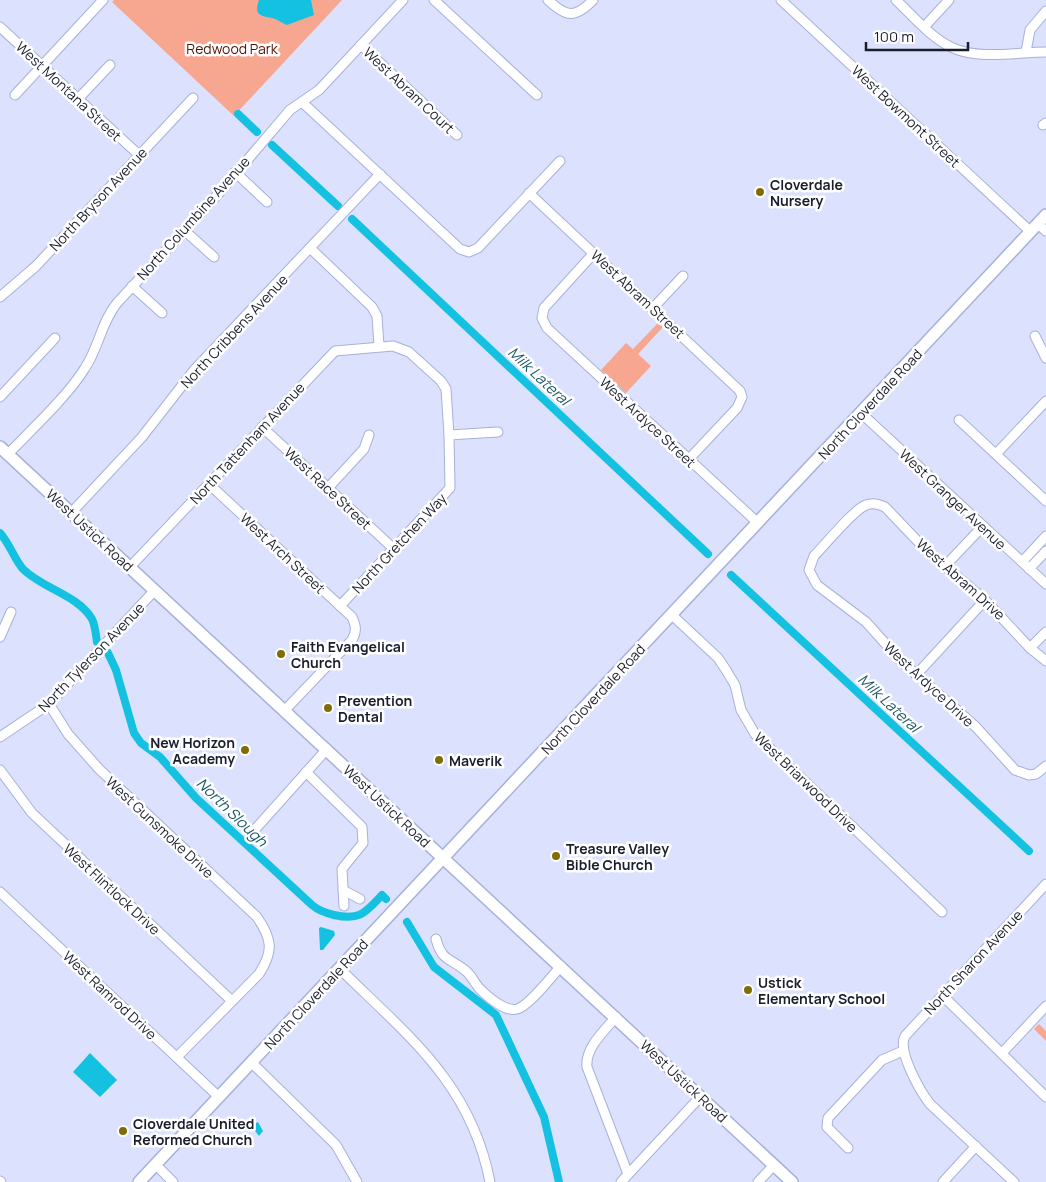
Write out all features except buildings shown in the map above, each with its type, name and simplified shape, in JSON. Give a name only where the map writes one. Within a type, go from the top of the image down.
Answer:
[{"type":"main road","name":"North Cloverdale Road","points":[[138,1182],[252,1063],[861,413],[1040,226]]},
{"type":"main road","name":"West Ustick Road","points":[[4,450],[792,1182]]},
{"type":"street","name":"North Columbine Avenue","points":[[4,450],[80,376],[92,355],[106,318],[132,286],[290,110],[303,103],[319,90],[403,0]]},
{"type":"street","points":[[434,0],[537,95]]},
{"type":"street","points":[[548,0],[559,10],[574,14],[585,8],[593,0]]},
{"type":"street","name":"West Bowmont Street","points":[[781,0],[1040,226]]},
{"type":"street","points":[[896,0],[944,43],[964,52],[983,54],[1046,52]]},
{"type":"street","points":[[924,26],[949,0]]},
{"type":"street","points":[[15,95],[97,2]]},
{"type":"street","points":[[1026,52],[1030,30],[1046,11]]},
{"type":"street","name":"West Montana Street","points":[[0,27],[138,154]]},
{"type":"street","name":"West Abram Court","points":[[361,45],[457,135]]},
{"type":"street","points":[[78,99],[110,65]]},
{"type":"street","name":"North Bryson Avenue","points":[[0,297],[36,266],[138,154],[193,98]]},
{"type":"street","points":[[303,103],[460,249],[469,252],[478,248],[560,161]]},
{"type":"street","points":[[235,172],[267,202]]},
{"type":"street","name":"North Cribbens Avenue","points":[[71,513],[142,437],[195,369],[380,174]]},
{"type":"street","name":"West Abram Street","points":[[529,193],[737,386],[742,397],[737,408],[688,460]]},
{"type":"street","points":[[184,230],[214,257]]},
{"type":"street","points":[[310,248],[372,308],[377,316],[379,346]]},
{"type":"street","name":"West Ardyce Street","points":[[594,253],[544,308],[542,318],[547,328],[758,523]]},
{"type":"street","points":[[653,308],[683,276]]},
{"type":"street","points":[[132,286],[162,314]]},
{"type":"street","points":[[1035,336],[1046,358]]},
{"type":"street","points":[[0,397],[55,338]]},
{"type":"street","name":"North Tattenham Avenue","points":[[130,567],[335,351],[393,346],[410,352],[441,381],[446,389],[449,435]]},
{"type":"street","points":[[996,454],[1046,401]]},
{"type":"street","name":"West Granger Avenue","points":[[861,413],[1046,584]]},
{"type":"street","points":[[958,420],[1046,501]]},
{"type":"street","name":"West Race Street","points":[[262,427],[394,549]]},
{"type":"street","points":[[449,435],[498,432]]},
{"type":"street","points":[[328,488],[364,449],[369,435]]},
{"type":"street","name":"North Gretchen Way","points":[[340,606],[450,488],[449,435]]},
{"type":"street","name":"West Arch Street","points":[[209,484],[352,617],[355,625],[356,633],[352,640],[285,710]]},
{"type":"street","name":"West Abram Drive","points":[[809,570],[814,556],[860,508],[872,503],[885,507],[928,552],[986,600],[1030,648],[1046,661]]},
{"type":"street","points":[[946,565],[983,526]]},
{"type":"street","points":[[1022,562],[1046,536]]},
{"type":"street","points":[[1029,568],[1046,551]]},
{"type":"street","name":"West Ardyce Drive","points":[[809,570],[817,585],[857,614],[916,675],[972,723],[1015,770],[1029,775],[1036,774],[1046,766]]},
{"type":"street","name":"North Tylerson Avenue","points":[[0,737],[49,704],[154,590]]},
{"type":"street","points":[[916,675],[986,600]]},
{"type":"street","points":[[0,637],[11,612]]},
{"type":"street","name":"West Briarwood Drive","points":[[672,615],[718,658],[735,686],[741,710],[755,734],[942,912]]},
{"type":"street","points":[[1030,648],[1046,632]]},
{"type":"street","name":"West Gunsmoke Drive","points":[[49,704],[68,734],[99,770],[257,916],[266,931],[270,947],[267,961],[259,974],[232,1001]]},
{"type":"street","points":[[250,835],[327,749]]},
{"type":"street","name":"West Flintlock Drive","points":[[0,770],[32,813],[232,1001]]},
{"type":"street","points":[[306,772],[362,827],[363,843],[342,869],[344,906]]},
{"type":"street","name":"North Sharon Avenue","points":[[903,1051],[902,1041],[1046,884]]},
{"type":"street","points":[[343,890],[360,899]]},
{"type":"street","name":"West Ramrod Drive","points":[[0,892],[219,1097]]},
{"type":"street","points":[[436,939],[439,952],[467,972],[480,989],[507,1008],[517,1009],[525,1005],[561,966]]},
{"type":"street","points":[[340,969],[412,1037],[439,1068],[479,1136],[490,1182]]},
{"type":"street","points":[[943,996],[1003,1052],[1026,1079],[1046,1097]]},
{"type":"street","points":[[177,1058],[232,1001]]},
{"type":"street","points":[[1003,1052],[1046,1006]]},
{"type":"street","points":[[616,1017],[590,1049],[586,1058],[587,1067],[628,1174]]},
{"type":"street","points":[[848,1148],[827,1127],[826,1122],[882,1060],[903,1051],[922,1094],[1014,1182]]},
{"type":"street","points":[[252,1063],[336,1145],[357,1182]]},
{"type":"street","points":[[621,1182],[701,1096]]},
{"type":"street","points":[[943,1182],[976,1146]]},
{"type":"street","points":[[155,1164],[173,1182]]},
{"type":"street","points":[[758,1182],[774,1164]]},
{"type":"green space","name":"Redwood Park","points":[[114,0],[342,0],[234,116],[112,2]]},
{"type":"green space","points":[[658,323],[663,327],[638,354],[651,366],[626,393],[601,370],[626,343],[633,349]]},
{"type":"green space","points":[[1039,1024],[1046,1031],[1046,1041],[1034,1029]]},
{"type":"water","points":[[259,0],[311,0],[314,15],[287,25],[276,19],[259,14],[257,8]]},
{"type":"water","points":[[319,928],[334,931],[335,935],[323,950],[320,950]]},
{"type":"water","points":[[90,1053],[117,1080],[100,1097],[73,1072]]},
{"type":"water","points":[[258,1122],[263,1131],[259,1136],[251,1126]]},
{"type":"waterway","name":"Milk Lateral","points":[[238,114],[257,132]]},
{"type":"waterway","name":"Milk Lateral","points":[[272,145],[338,206]]},
{"type":"waterway","name":"Milk Lateral","points":[[352,219],[708,554]]},
{"type":"waterway","name":"North Slough","points":[[0,533],[23,569],[86,611],[93,621],[97,642]]},
{"type":"waterway","name":"Milk Lateral","points":[[731,575],[1029,851]]},
{"type":"waterway","name":"North Slough","points":[[108,653],[116,670],[134,733],[141,743],[160,757],[196,798],[312,905],[328,913],[350,917],[366,911],[382,895],[386,899]]},
{"type":"waterway","name":"North Slough","points":[[407,922],[434,967],[496,1015],[544,1117],[559,1182]]},
{"type":"place","name":"Cloverdale Nursery","points":[[760,192]]},
{"type":"place","name":"Faith Evangelical Church","points":[[281,654]]},
{"type":"place","name":"Prevention Dental","points":[[328,708]]},
{"type":"place","name":"New Horizon Academy","points":[[245,750]]},
{"type":"place","name":"Maverik","points":[[439,760]]},
{"type":"place","name":"Treasure Valley Bible Church","points":[[556,856]]},
{"type":"place","name":"Ustick Elementary School","points":[[748,990]]},
{"type":"place","name":"Cloverdale United Reformed Church","points":[[123,1131]]}]
